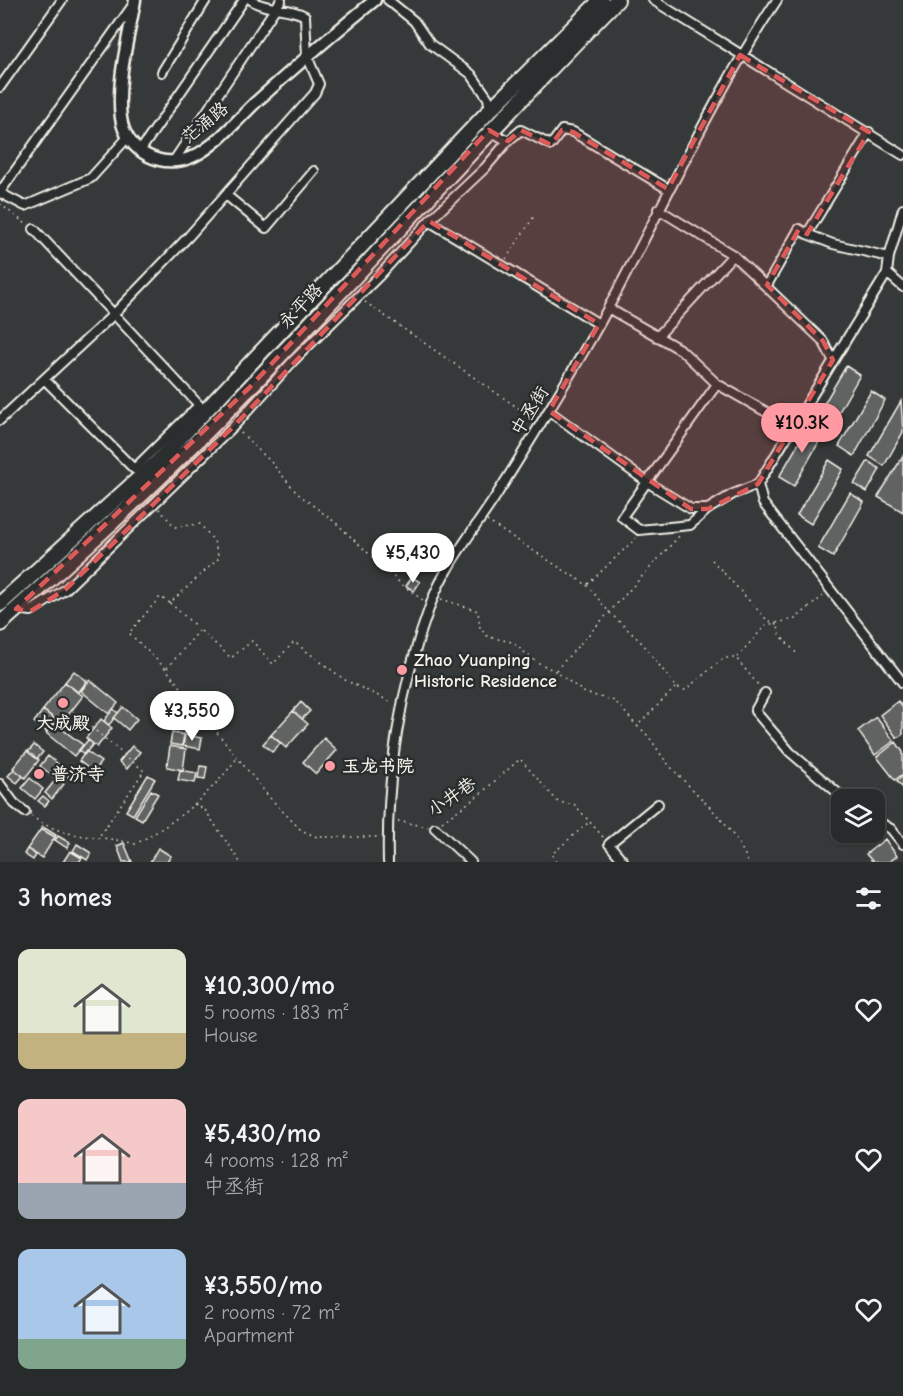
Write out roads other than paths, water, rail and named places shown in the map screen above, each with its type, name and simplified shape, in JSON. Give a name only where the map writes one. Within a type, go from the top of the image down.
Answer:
[{"type":"highway","name":"永平路","points":[[0,604],[156,463],[495,114],[601,0]]},
{"type":"highway","name":"永平路","points":[[0,624],[162,473],[249,388],[489,130],[495,114],[617,0]]},
{"type":"street","points":[[0,87],[62,0]]},
{"type":"street","points":[[162,72],[206,0]]},
{"type":"street","points":[[140,151],[244,0]]},
{"type":"street","points":[[0,420],[113,315],[226,195],[315,93],[319,84],[317,74],[307,56],[304,16],[279,4],[258,5],[251,0]]},
{"type":"street","name":"茫涌路","points":[[135,2],[120,109],[128,137],[140,151],[154,159],[173,162],[199,153],[307,56],[375,0]]},
{"type":"street","points":[[388,0],[414,21],[430,44],[471,74],[488,98],[495,114]]},
{"type":"street","points":[[653,0],[903,155]]},
{"type":"street","name":"中丞街","points":[[388,862],[388,816],[395,743],[402,708],[432,601],[539,423],[549,411],[599,324],[740,55],[777,0]]},
{"type":"street","points":[[128,137],[91,178],[61,192],[26,206],[0,193],[135,2]]},
{"type":"street","points":[[173,162],[279,4]]},
{"type":"street","points":[[489,130],[508,141]]},
{"type":"street","points":[[16,609],[31,611],[56,598],[234,426],[356,296],[521,130],[551,145],[562,130],[573,132],[668,189]]},
{"type":"street","points":[[807,234],[869,132]]},
{"type":"street","points":[[226,195],[266,228],[314,171]]},
{"type":"street","points":[[658,209],[733,255],[823,341],[833,360]]},
{"type":"street","points":[[717,384],[622,517],[639,530],[690,525],[708,509],[733,494],[758,484],[887,273],[889,257],[903,209]]},
{"type":"street","points":[[429,221],[599,324]]},
{"type":"street","points":[[766,285],[799,229],[833,244],[889,257]]},
{"type":"street","points":[[34,230],[199,405],[134,469],[44,379]]},
{"type":"street","points":[[657,337],[733,255]]},
{"type":"street","points":[[887,273],[903,287]]},
{"type":"street","points":[[608,308],[681,350],[717,384],[793,427]]},
{"type":"street","points":[[549,411],[647,482],[691,509],[708,509]]},
{"type":"street","points":[[758,484],[763,503],[903,682]]},
{"type":"street","points":[[765,693],[755,711],[789,752],[833,789]]},
{"type":"street","points":[[0,784],[14,803],[25,812]]},
{"type":"street","points":[[624,862],[609,844],[658,804]]},
{"type":"street","points":[[885,825],[891,829],[903,844]]},
{"type":"street","points":[[435,828],[471,862]]},
{"type":"place","name":"Zhao Yuanping Historic Residence","points":[[402,670]]},
{"type":"place","name":"大成殿","points":[[63,703]]},
{"type":"place","name":"玉龙书院","points":[[330,766]]},
{"type":"place","name":"普济寺","points":[[39,774]]}]
